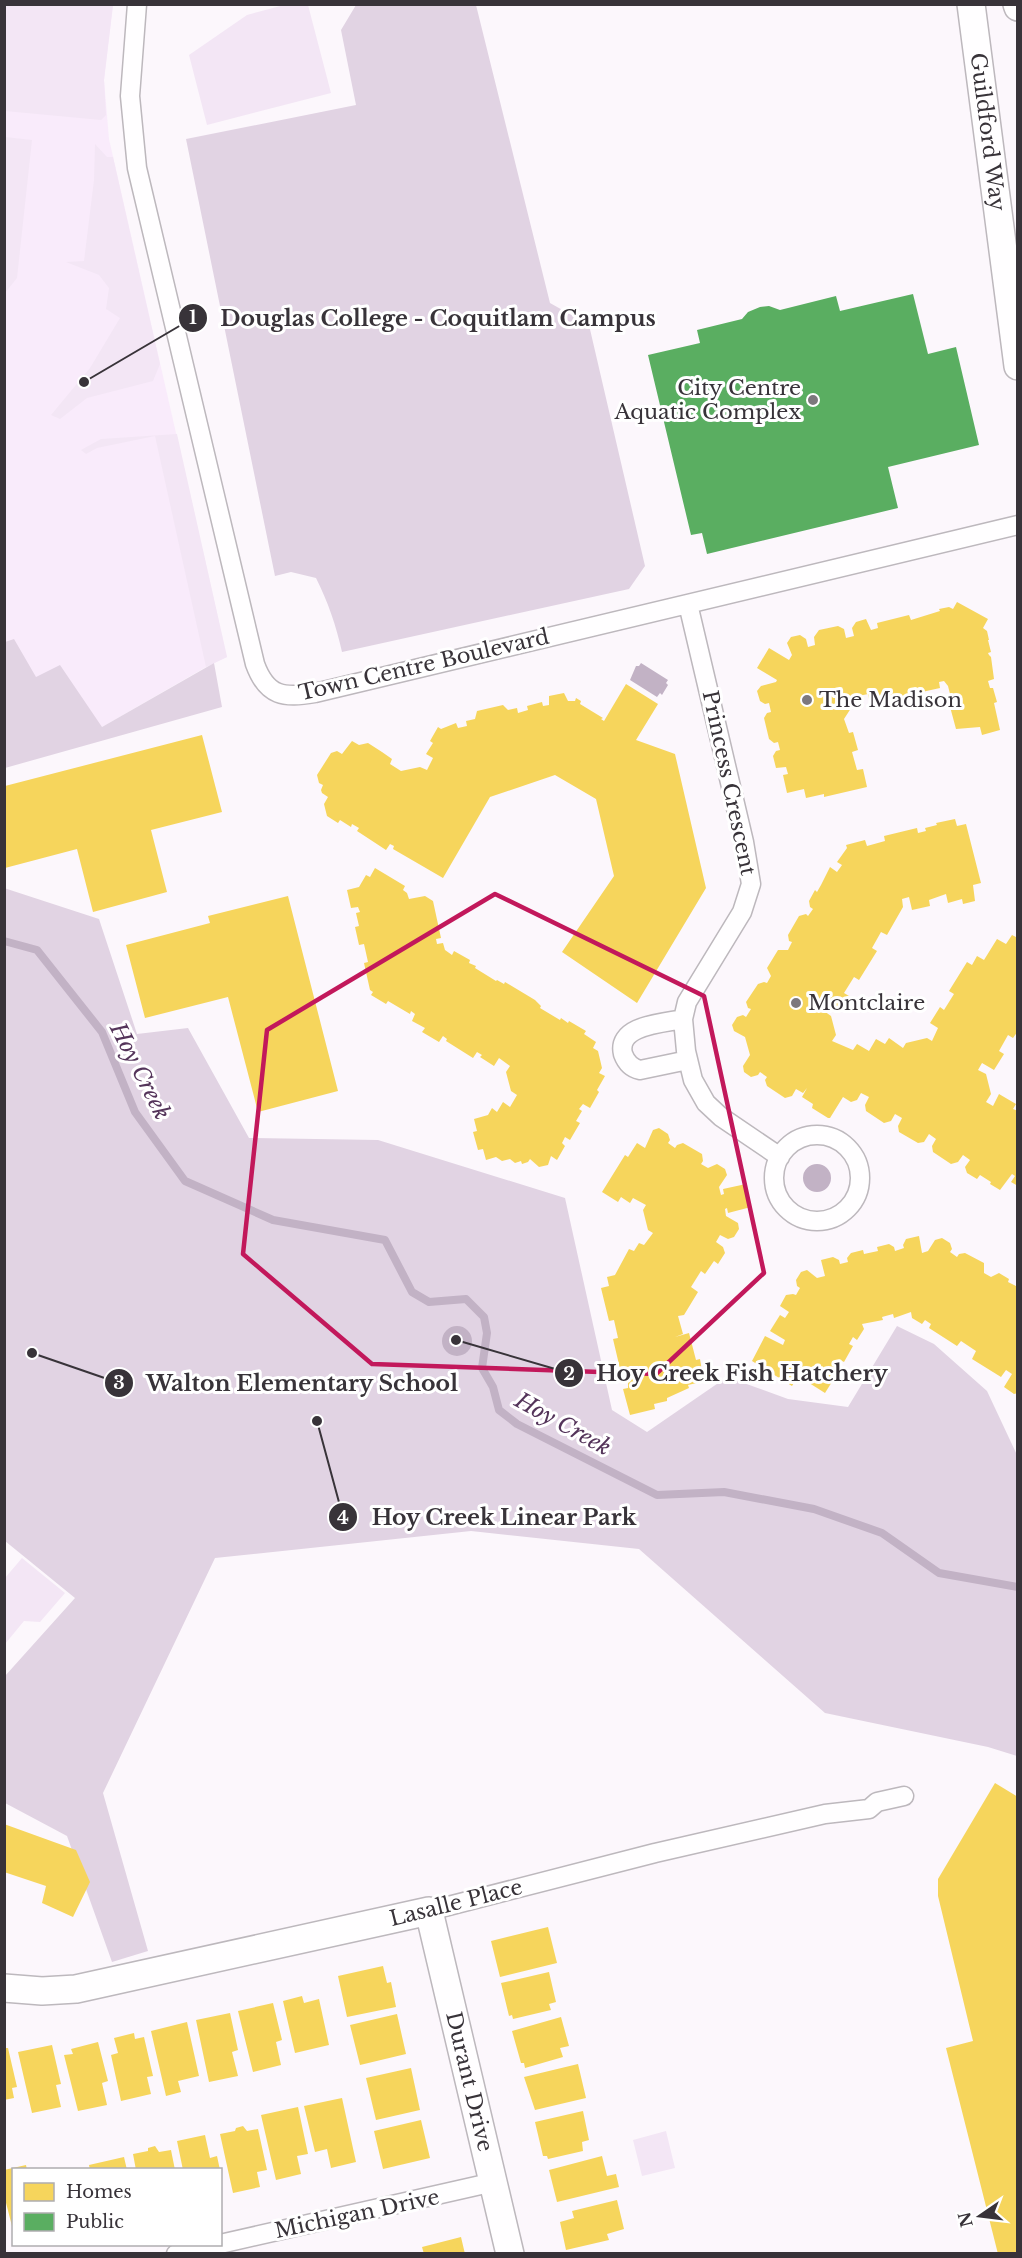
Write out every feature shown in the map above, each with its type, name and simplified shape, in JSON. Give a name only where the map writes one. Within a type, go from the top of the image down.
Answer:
[{"type":"street","name":"Town Centre Boulevard","points":[[137,4],[130,96],[138,168],[253,656],[260,676],[274,692],[283,695],[315,693],[1017,525]]},
{"type":"street","name":"Guildford Way","points":[[971,4],[1017,366]]},
{"type":"street","name":"Princess Crescent","points":[[688,604],[744,842],[751,884],[742,912],[689,998],[683,1019],[688,1060],[698,1090],[709,1107],[780,1157]]},
{"type":"street","points":[[683,1019],[631,1032],[626,1036],[622,1049],[628,1062],[640,1070],[688,1060]]},
{"type":"street","points":[[819,1135],[836,1139],[851,1151],[859,1168],[860,1183],[855,1197],[843,1212],[830,1219],[812,1220],[796,1215],[783,1202],[776,1189],[775,1171],[780,1157],[788,1146],[804,1137],[819,1135]]},
{"type":"street","name":"Lasalle Place","points":[[4,1988],[42,1991],[76,1989],[429,1911],[664,1851],[825,1814],[869,1809],[877,1802],[903,1796]]},
{"type":"street","name":"Durant Drive","points":[[429,1911],[510,2253]]},
{"type":"street","name":"Michigan Drive","points":[[222,2243],[494,2182]]},
{"type":"street","name":"Michigan Drive","points":[[176,2253],[209,2246]]},
{"type":"highlighted area","points":[[495,894],[704,996],[764,1273],[656,1374],[372,1364],[243,1254],[267,1030]]},
{"type":"shaded area","points":[[288,4],[308,5],[331,93],[207,125],[189,55],[247,15]]},
{"type":"shaded area","points":[[4,5],[113,5],[104,80],[106,115],[101,120],[5,111]]},
{"type":"shaded area","points":[[5,5],[113,5],[104,80],[109,139],[227,657],[102,727],[5,705]]},
{"type":"shaded area","points":[[356,5],[476,5],[550,303],[589,325],[645,566],[629,589],[342,652],[331,614],[316,578],[291,572],[275,576],[186,139],[356,105],[341,30]]},
{"type":"shaded area","points":[[5,137],[32,140],[17,278],[5,293]]},
{"type":"shaded area","points":[[95,144],[107,157],[113,157],[160,364],[153,381],[87,398],[60,419],[51,415],[90,368],[120,318],[106,309],[109,288],[99,275],[66,262],[84,261],[94,180]]},
{"type":"shaded area","points":[[177,434],[227,657],[206,667],[155,436],[97,448],[86,454],[81,450],[101,439]]},
{"type":"shaded area","points":[[14,639],[36,677],[60,665],[102,727],[214,663],[222,707],[5,768],[5,642]]},
{"type":"shaded area","points":[[641,663],[668,680],[666,683],[668,685],[662,695],[660,693],[657,697],[630,680],[636,666]]},
{"type":"shaded area","points":[[4,888],[99,919],[137,1034],[188,1028],[249,1138],[378,1140],[565,1198],[612,1410],[647,1432],[727,1377],[788,1399],[848,1407],[897,1326],[934,1344],[987,1391],[1017,1455],[1017,1756],[988,1747],[825,1713],[639,1549],[471,1531],[215,1558],[103,1793],[148,1951],[112,1962],[67,1836],[5,1803],[5,1676],[75,1598],[5,1541]]},
{"type":"shaded area","points":[[817,1164],[827,1168],[831,1178],[827,1188],[817,1192],[807,1188],[803,1178],[807,1168]]},
{"type":"shaded area","points":[[457,1326],[463,1327],[471,1335],[471,1347],[463,1355],[457,1356],[451,1355],[443,1347],[442,1341],[443,1335],[451,1327]]},
{"type":"shaded area","points":[[22,1558],[65,1593],[40,1622],[24,1621],[5,1644],[5,1578]]},
{"type":"shaded area","points":[[666,2131],[675,2168],[642,2176],[633,2140]]},
{"type":"building: Homes","name":"The Madison","points":[[957,602],[988,619],[983,628],[987,631],[989,640],[991,652],[988,653],[991,657],[994,679],[988,681],[990,688],[993,688],[997,702],[994,703],[1000,730],[982,735],[980,727],[956,729],[949,703],[952,702],[948,686],[944,681],[939,682],[940,688],[922,692],[920,687],[913,689],[914,694],[881,702],[880,697],[869,699],[868,694],[854,697],[855,702],[844,719],[849,733],[853,732],[858,750],[852,752],[857,770],[863,769],[867,787],[824,797],[824,794],[806,798],[804,789],[787,793],[783,775],[788,774],[786,767],[776,768],[773,756],[776,751],[780,750],[778,742],[774,743],[769,739],[764,718],[767,713],[771,712],[769,703],[765,704],[760,701],[757,691],[761,686],[777,680],[757,668],[769,648],[789,660],[792,655],[787,643],[791,637],[800,635],[806,639],[808,647],[815,645],[814,637],[819,630],[838,626],[844,629],[846,638],[854,636],[852,628],[856,622],[866,619],[871,630],[878,628],[877,623],[909,615],[911,620],[940,611],[939,609],[949,607],[953,609]]},
{"type":"building: Homes","points":[[626,684],[658,704],[636,740],[675,754],[706,888],[637,1003],[562,952],[614,876],[596,799],[555,775],[490,797],[443,878],[393,849],[394,846],[390,844],[386,850],[357,831],[359,828],[352,824],[351,827],[340,820],[338,823],[327,816],[324,804],[328,797],[322,793],[323,785],[319,783],[317,775],[331,753],[337,751],[342,754],[352,741],[359,745],[368,743],[392,759],[390,764],[401,771],[420,767],[427,770],[433,758],[426,754],[433,743],[430,741],[438,727],[441,729],[456,723],[458,728],[467,726],[466,721],[475,719],[477,711],[503,705],[508,710],[517,708],[518,713],[528,710],[527,706],[542,702],[543,706],[549,705],[549,696],[564,693],[568,701],[575,701],[576,698],[581,701],[580,704],[603,718],[601,719],[604,721]]},
{"type":"building: Homes","points":[[202,735],[222,812],[151,830],[167,892],[93,912],[77,849],[5,868],[5,786]]},
{"type":"building: Homes","name":"Montclaire","points":[[955,819],[957,826],[966,824],[981,883],[973,885],[975,901],[963,904],[962,899],[948,903],[946,894],[929,900],[930,906],[912,910],[909,897],[902,899],[903,907],[887,935],[881,932],[872,948],[877,951],[859,980],[854,977],[844,993],[849,996],[840,1012],[828,1005],[824,1011],[831,1016],[836,1035],[832,1041],[853,1050],[857,1044],[869,1051],[876,1039],[885,1044],[889,1038],[903,1048],[906,1043],[927,1038],[932,1041],[938,1028],[930,1023],[940,1007],[944,1010],[954,994],[949,991],[967,962],[972,965],[977,956],[984,960],[997,939],[1006,944],[1012,935],[1018,938],[1018,1031],[1013,1038],[1008,1035],[999,1051],[1004,1054],[994,1070],[982,1063],[978,1070],[986,1074],[991,1094],[986,1102],[993,1106],[999,1094],[1016,1104],[1013,1109],[1018,1111],[1018,1186],[1011,1182],[1015,1176],[1012,1174],[1000,1190],[980,1175],[977,1179],[967,1173],[965,1167],[970,1160],[963,1155],[958,1162],[951,1164],[933,1152],[932,1146],[936,1139],[929,1134],[924,1142],[918,1143],[899,1132],[898,1126],[902,1118],[895,1114],[891,1121],[884,1123],[866,1111],[865,1105],[869,1097],[861,1093],[857,1100],[851,1102],[843,1097],[830,1118],[812,1108],[813,1104],[802,1097],[807,1088],[803,1093],[796,1089],[792,1096],[785,1098],[767,1086],[765,1080],[767,1077],[760,1072],[751,1077],[744,1072],[743,1066],[750,1055],[745,1037],[734,1031],[732,1025],[737,1017],[743,1015],[746,1017],[751,1009],[748,1008],[746,1002],[758,984],[767,983],[771,976],[767,968],[778,950],[788,950],[792,942],[789,941],[788,935],[799,916],[806,914],[808,916],[813,909],[809,901],[815,890],[817,892],[830,867],[837,872],[842,865],[837,862],[847,848],[846,845],[865,840],[867,846],[885,841],[884,836],[917,828],[918,833],[926,831],[925,828],[937,825],[936,823]]},
{"type":"building: Homes","points":[[375,868],[405,886],[403,890],[409,899],[425,896],[433,901],[441,938],[436,939],[437,944],[443,943],[445,950],[452,955],[454,951],[470,960],[469,963],[476,966],[475,968],[496,981],[504,984],[505,982],[535,1000],[541,1006],[540,1008],[586,1031],[584,1034],[596,1042],[593,1048],[598,1051],[602,1068],[599,1073],[605,1076],[590,1108],[583,1104],[579,1109],[582,1111],[576,1121],[580,1123],[570,1140],[565,1137],[562,1143],[565,1146],[557,1160],[551,1156],[548,1165],[539,1167],[530,1159],[522,1164],[521,1161],[515,1163],[510,1159],[502,1161],[496,1157],[486,1160],[483,1149],[478,1150],[473,1132],[477,1131],[474,1119],[488,1115],[492,1108],[497,1112],[503,1102],[510,1107],[517,1095],[511,1091],[506,1072],[510,1066],[499,1058],[494,1066],[480,1057],[482,1055],[477,1052],[473,1058],[446,1041],[447,1039],[443,1036],[439,1042],[422,1032],[425,1028],[412,1021],[415,1014],[411,1011],[410,1014],[388,1001],[386,1004],[371,995],[373,992],[370,990],[364,963],[368,962],[364,944],[359,945],[355,927],[359,926],[356,913],[360,912],[358,907],[351,908],[347,890],[359,887],[366,875],[370,877]]},
{"type":"building: Homes","points":[[288,896],[338,1091],[258,1112],[228,997],[145,1018],[126,945],[210,923],[208,916]]},
{"type":"building: Homes","points":[[659,1128],[668,1134],[670,1140],[668,1143],[675,1148],[683,1143],[702,1154],[701,1164],[708,1168],[717,1164],[725,1169],[727,1175],[719,1187],[721,1195],[724,1194],[723,1189],[746,1184],[751,1207],[728,1213],[727,1208],[725,1209],[726,1216],[738,1223],[739,1229],[734,1237],[728,1239],[720,1235],[716,1242],[723,1247],[725,1253],[718,1264],[714,1261],[705,1274],[701,1271],[691,1287],[698,1292],[684,1315],[678,1316],[683,1334],[675,1337],[689,1333],[696,1360],[700,1359],[702,1371],[698,1372],[701,1382],[688,1385],[689,1388],[667,1398],[667,1401],[654,1404],[655,1409],[630,1415],[623,1389],[628,1388],[628,1379],[626,1371],[621,1373],[613,1339],[618,1338],[614,1320],[609,1321],[601,1288],[609,1286],[607,1277],[615,1275],[629,1249],[634,1251],[639,1243],[644,1245],[653,1233],[648,1230],[643,1210],[646,1205],[633,1198],[630,1203],[621,1197],[618,1202],[602,1192],[625,1155],[628,1157],[637,1143],[645,1148],[653,1130]]},
{"type":"building: Homes","points":[[919,1236],[922,1253],[928,1251],[935,1240],[942,1238],[950,1243],[952,1249],[950,1252],[957,1257],[965,1253],[984,1263],[984,1273],[991,1277],[999,1273],[1009,1279],[1008,1282],[1018,1287],[1018,1393],[1014,1394],[1004,1387],[1012,1374],[1006,1370],[1001,1377],[972,1359],[976,1351],[961,1341],[957,1346],[929,1328],[931,1324],[925,1320],[922,1324],[912,1318],[911,1312],[894,1318],[893,1314],[882,1317],[883,1320],[862,1324],[864,1329],[857,1340],[853,1337],[849,1344],[853,1346],[844,1362],[842,1361],[836,1371],[833,1369],[830,1374],[835,1377],[825,1393],[798,1376],[792,1386],[752,1361],[765,1336],[783,1345],[785,1340],[770,1331],[780,1315],[785,1318],[789,1312],[780,1306],[786,1295],[796,1295],[800,1288],[796,1280],[801,1272],[807,1270],[817,1278],[825,1276],[821,1260],[833,1257],[839,1260],[840,1264],[848,1262],[847,1258],[851,1253],[863,1250],[864,1254],[878,1251],[877,1247],[889,1244],[894,1247],[895,1251],[904,1248],[906,1239]]},
{"type":"building: Homes","points":[[995,1783],[1018,1797],[1018,1915],[1016,1918],[1018,1924],[1018,2254],[998,2254],[946,2048],[973,2041],[938,1896],[938,1879]]},
{"type":"building: Homes","points":[[4,1824],[76,1850],[90,1882],[73,1917],[42,1903],[46,1886],[4,1872]]},
{"type":"building: Homes","points":[[548,1927],[557,1963],[500,1977],[491,1941]]},
{"type":"building: Homes","points":[[383,1966],[387,1983],[391,1982],[396,2007],[347,2017],[338,1976]]},
{"type":"building: Homes","points":[[549,1972],[556,2002],[549,2004],[551,2010],[513,2019],[512,2015],[509,2016],[501,1983]]},
{"type":"building: Homes","points":[[302,1996],[304,2003],[319,1999],[329,2045],[295,2053],[283,2001]]},
{"type":"building: Homes","points":[[273,2003],[282,2040],[276,2042],[281,2065],[253,2072],[238,2011]]},
{"type":"building: Homes","points":[[230,2013],[238,2050],[232,2052],[238,2076],[209,2082],[196,2020]]},
{"type":"building: Homes","points":[[397,2014],[406,2054],[360,2065],[350,2025]]},
{"type":"building: Homes","points":[[561,2017],[569,2046],[560,2048],[563,2057],[525,2068],[524,2063],[521,2063],[512,2031]]},
{"type":"building: Homes","points":[[187,2022],[199,2076],[178,2081],[181,2092],[166,2096],[151,2031]]},
{"type":"building: Homes","points":[[134,2033],[135,2039],[144,2037],[153,2076],[147,2077],[151,2094],[121,2101],[111,2055],[118,2053],[114,2038]]},
{"type":"building: Homes","points":[[98,2042],[108,2081],[102,2083],[107,2105],[78,2111],[64,2055],[73,2054],[71,2049]]},
{"type":"building: Homes","points":[[52,2045],[61,2084],[56,2085],[61,2107],[32,2113],[18,2052]]},
{"type":"building: Homes","points":[[4,2048],[8,2048],[17,2087],[12,2088],[14,2098],[4,2100]]},
{"type":"building: Homes","points":[[578,2064],[586,2098],[535,2110],[524,2077]]},
{"type":"building: Homes","points":[[411,2068],[420,2110],[376,2120],[366,2078]]},
{"type":"building: Homes","points":[[342,2098],[356,2162],[331,2168],[327,2149],[315,2152],[304,2106]]},
{"type":"building: Homes","points":[[298,2107],[308,2154],[297,2156],[301,2174],[276,2180],[261,2115]]},
{"type":"building: Homes","points":[[583,2111],[589,2140],[582,2142],[583,2151],[548,2159],[547,2156],[543,2156],[535,2122]]},
{"type":"building: Homes","points":[[421,2120],[430,2158],[383,2169],[374,2131]]},
{"type":"building: Homes","points":[[243,2126],[247,2131],[258,2129],[267,2170],[257,2172],[260,2187],[233,2193],[220,2134],[235,2131],[236,2128]]},
{"type":"building: Homes","points":[[205,2135],[210,2158],[217,2156],[220,2168],[183,2168],[177,2141]]},
{"type":"building: Homes","points":[[155,2146],[159,2152],[171,2150],[175,2168],[136,2168],[133,2154],[148,2151],[148,2148]]},
{"type":"building: Homes","points":[[602,2156],[607,2176],[616,2174],[619,2187],[557,2202],[549,2170]]},
{"type":"building: Homes","points":[[124,2157],[127,2168],[90,2168],[89,2165]]},
{"type":"building: Homes","points":[[12,2168],[12,2226],[4,2195],[4,2170]]},
{"type":"building: Homes","points":[[617,2200],[624,2229],[607,2234],[609,2240],[566,2250],[560,2222],[574,2218],[572,2211]]},
{"type":"building: Homes","points":[[461,2237],[465,2254],[424,2254],[422,2247]]},
{"type":"building: Public","name":"City Centre Aquatic Complex","points":[[913,294],[928,354],[956,347],[979,445],[888,467],[898,508],[707,554],[702,533],[691,535],[648,355],[700,343],[697,330],[742,319],[748,312],[760,307],[769,306],[780,310],[836,296],[840,311]]},
{"type":"waterway","name":"Hoy Creek","points":[[4,941],[37,950],[102,1032],[135,1112],[185,1181],[273,1220],[385,1240],[412,1292],[429,1302],[466,1299],[484,1317],[487,1333],[482,1368],[493,1387],[499,1410],[517,1424],[657,1495],[724,1492],[814,1509],[882,1533],[939,1573],[1018,1587]]},
{"type":"place","name":"Douglas College - Coquitlam Campus","points":[[84,382]]},
{"type":"place","name":"City Centre Aquatic Complex","points":[[813,400]]},
{"type":"place","name":"The Madison","points":[[807,700]]},
{"type":"place","name":"Montclaire","points":[[796,1003]]},
{"type":"place","name":"Hoy Creek Fish Hatchery","points":[[456,1340]]},
{"type":"place","name":"Walton Elementary School","points":[[32,1353]]},
{"type":"place","name":"Hoy Creek Linear Park","points":[[317,1421]]}]
